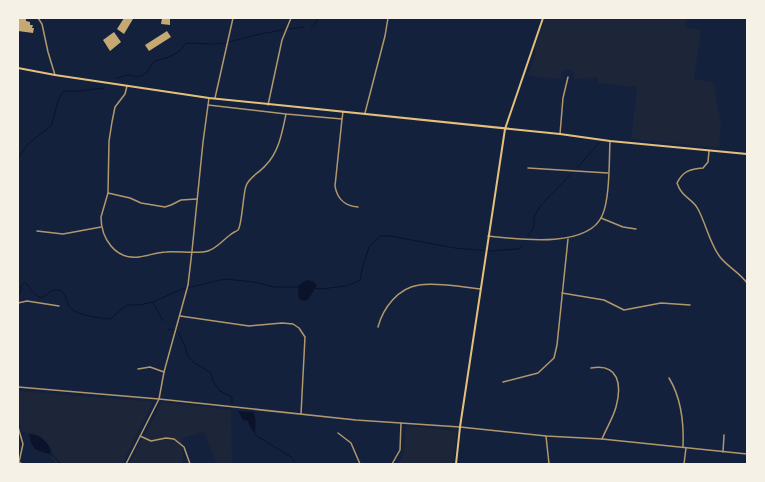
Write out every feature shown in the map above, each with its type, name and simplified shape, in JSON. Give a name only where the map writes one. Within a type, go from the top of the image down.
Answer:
[{"type":"main road","points":[[456,464],[480,289],[505,129],[543,18]]},
{"type":"main road","points":[[18,68],[209,98],[560,134],[610,141],[747,154]]},
{"type":"street","points":[[38,18],[42,24],[55,75]]},
{"type":"street","points":[[215,98],[233,18]]},
{"type":"street","points":[[268,104],[282,40],[291,18]]},
{"type":"street","points":[[365,114],[385,36],[388,18]]},
{"type":"street","points":[[560,134],[563,98],[568,77]]},
{"type":"street","points":[[127,85],[125,94],[115,107],[111,127],[108,193],[101,216],[101,227],[105,239],[114,249],[130,256],[139,257],[164,252],[209,251],[239,228],[246,184],[250,178],[264,167],[276,152],[281,138],[286,114]]},
{"type":"street","points":[[126,464],[159,399],[164,372],[188,285],[209,98]]},
{"type":"street","points":[[208,105],[342,119]]},
{"type":"street","points":[[344,111],[335,186],[336,194],[344,203],[358,207]]},
{"type":"street","points":[[488,236],[520,240],[568,239],[592,228],[601,218],[606,206],[610,141]]},
{"type":"street","points":[[709,151],[708,162],[702,168],[690,169],[680,176],[677,183],[680,191],[697,208],[709,232],[713,246],[720,258],[744,278],[747,283]]},
{"type":"street","points":[[528,168],[608,173]]},
{"type":"street","points":[[108,193],[130,198],[141,203],[165,207],[181,200],[197,200]]},
{"type":"street","points":[[601,218],[623,227],[636,229]]},
{"type":"street","points":[[36,231],[63,234],[101,227]]},
{"type":"street","points":[[503,382],[538,373],[554,358],[557,345],[568,239]]},
{"type":"street","points":[[378,327],[385,309],[399,294],[407,289],[420,285],[480,289]]},
{"type":"street","points":[[562,293],[604,300],[624,310],[661,303],[690,305]]},
{"type":"street","points":[[18,303],[27,301],[60,306]]},
{"type":"street","points":[[180,316],[249,326],[282,323],[293,324],[299,328],[305,337],[301,414]]},
{"type":"street","points":[[138,369],[150,368],[164,372]]},
{"type":"street","points":[[591,368],[606,368],[614,373],[619,382],[616,408],[602,439]]},
{"type":"street","points":[[669,378],[677,390],[684,424],[683,447]]},
{"type":"street","points":[[18,387],[546,436],[602,439],[747,454]]},
{"type":"street","points":[[392,464],[400,450],[401,423]]},
{"type":"street","points":[[18,428],[23,444],[19,461],[22,464]]},
{"type":"street","points":[[338,433],[351,443],[360,464]]},
{"type":"street","points":[[723,452],[724,435]]},
{"type":"street","points":[[140,436],[151,441],[166,438],[174,439],[184,447],[190,464]]},
{"type":"street","points":[[546,436],[549,464]]},
{"type":"street","points":[[684,464],[686,448]]},
{"type":"shaded area","points":[[545,18],[686,18],[685,27],[701,30],[694,79],[713,82],[721,123],[719,148],[631,139],[637,87],[598,83],[598,77],[574,79],[574,73],[568,69],[564,70],[561,74],[562,79],[528,76],[537,50],[534,50]]},
{"type":"shaded area","points":[[307,280],[312,281],[317,285],[308,300],[303,301],[300,300],[298,295],[299,285]]},
{"type":"shaded area","points":[[19,391],[153,402],[122,464],[54,464],[56,462],[50,457],[53,453],[50,446],[39,435],[23,432],[18,420]]},
{"type":"shaded area","points":[[162,402],[231,410],[232,462],[229,464],[217,464],[204,432],[182,438],[183,464],[129,464]]},
{"type":"shaded area","points":[[238,411],[253,412],[255,420],[255,434],[248,421],[243,420]]},
{"type":"shaded area","points":[[406,426],[457,431],[453,464],[398,464],[404,453]]},
{"type":"shaded area","points":[[29,434],[41,437],[49,446],[51,454],[38,451],[33,447]]},
{"type":"building","points":[[18,18],[26,19],[26,21],[30,22],[30,25],[33,25],[33,33],[18,31]]},
{"type":"building","points":[[124,18],[133,19],[124,34],[117,29]]},
{"type":"building","points":[[162,18],[170,18],[170,25],[161,24]]},
{"type":"building","points":[[167,31],[171,37],[149,51],[145,45]]},
{"type":"building","points":[[114,32],[121,42],[110,51],[103,40]]},
{"type":"waterway","points":[[311,26],[314,26],[317,19],[320,18]]},
{"type":"waterway","points":[[289,29],[304,27]]},
{"type":"waterway","points":[[229,42],[283,30]]},
{"type":"waterway","points":[[117,78],[128,75],[139,77],[147,72],[154,61],[164,59],[172,55],[180,50],[186,43],[226,43]]},
{"type":"waterway","points":[[18,158],[28,144],[51,126],[59,98],[64,91],[105,88]]},
{"type":"waterway","points":[[577,168],[599,143]]},
{"type":"waterway","points":[[528,236],[534,226],[534,217],[541,205],[570,175]]},
{"type":"waterway","points":[[314,288],[320,289],[347,286],[360,280],[369,247],[380,236],[390,236],[455,248],[489,251],[518,249],[523,245]]},
{"type":"waterway","points":[[18,296],[21,291],[21,286],[24,283],[26,283],[34,294],[42,298],[53,291],[59,290],[65,295],[71,309],[85,315],[110,319],[127,305],[139,305],[153,302],[182,289],[225,279],[254,282],[275,287],[299,287]]},
{"type":"waterway","points":[[153,303],[163,321]]},
{"type":"waterway","points":[[168,329],[173,330]]},
{"type":"waterway","points":[[178,332],[185,346],[187,355],[193,362],[211,373],[213,381],[220,391],[232,397],[232,403]]},
{"type":"waterway","points":[[255,434],[291,457],[296,464]]},
{"type":"waterway","points":[[51,454],[61,464]]}]
